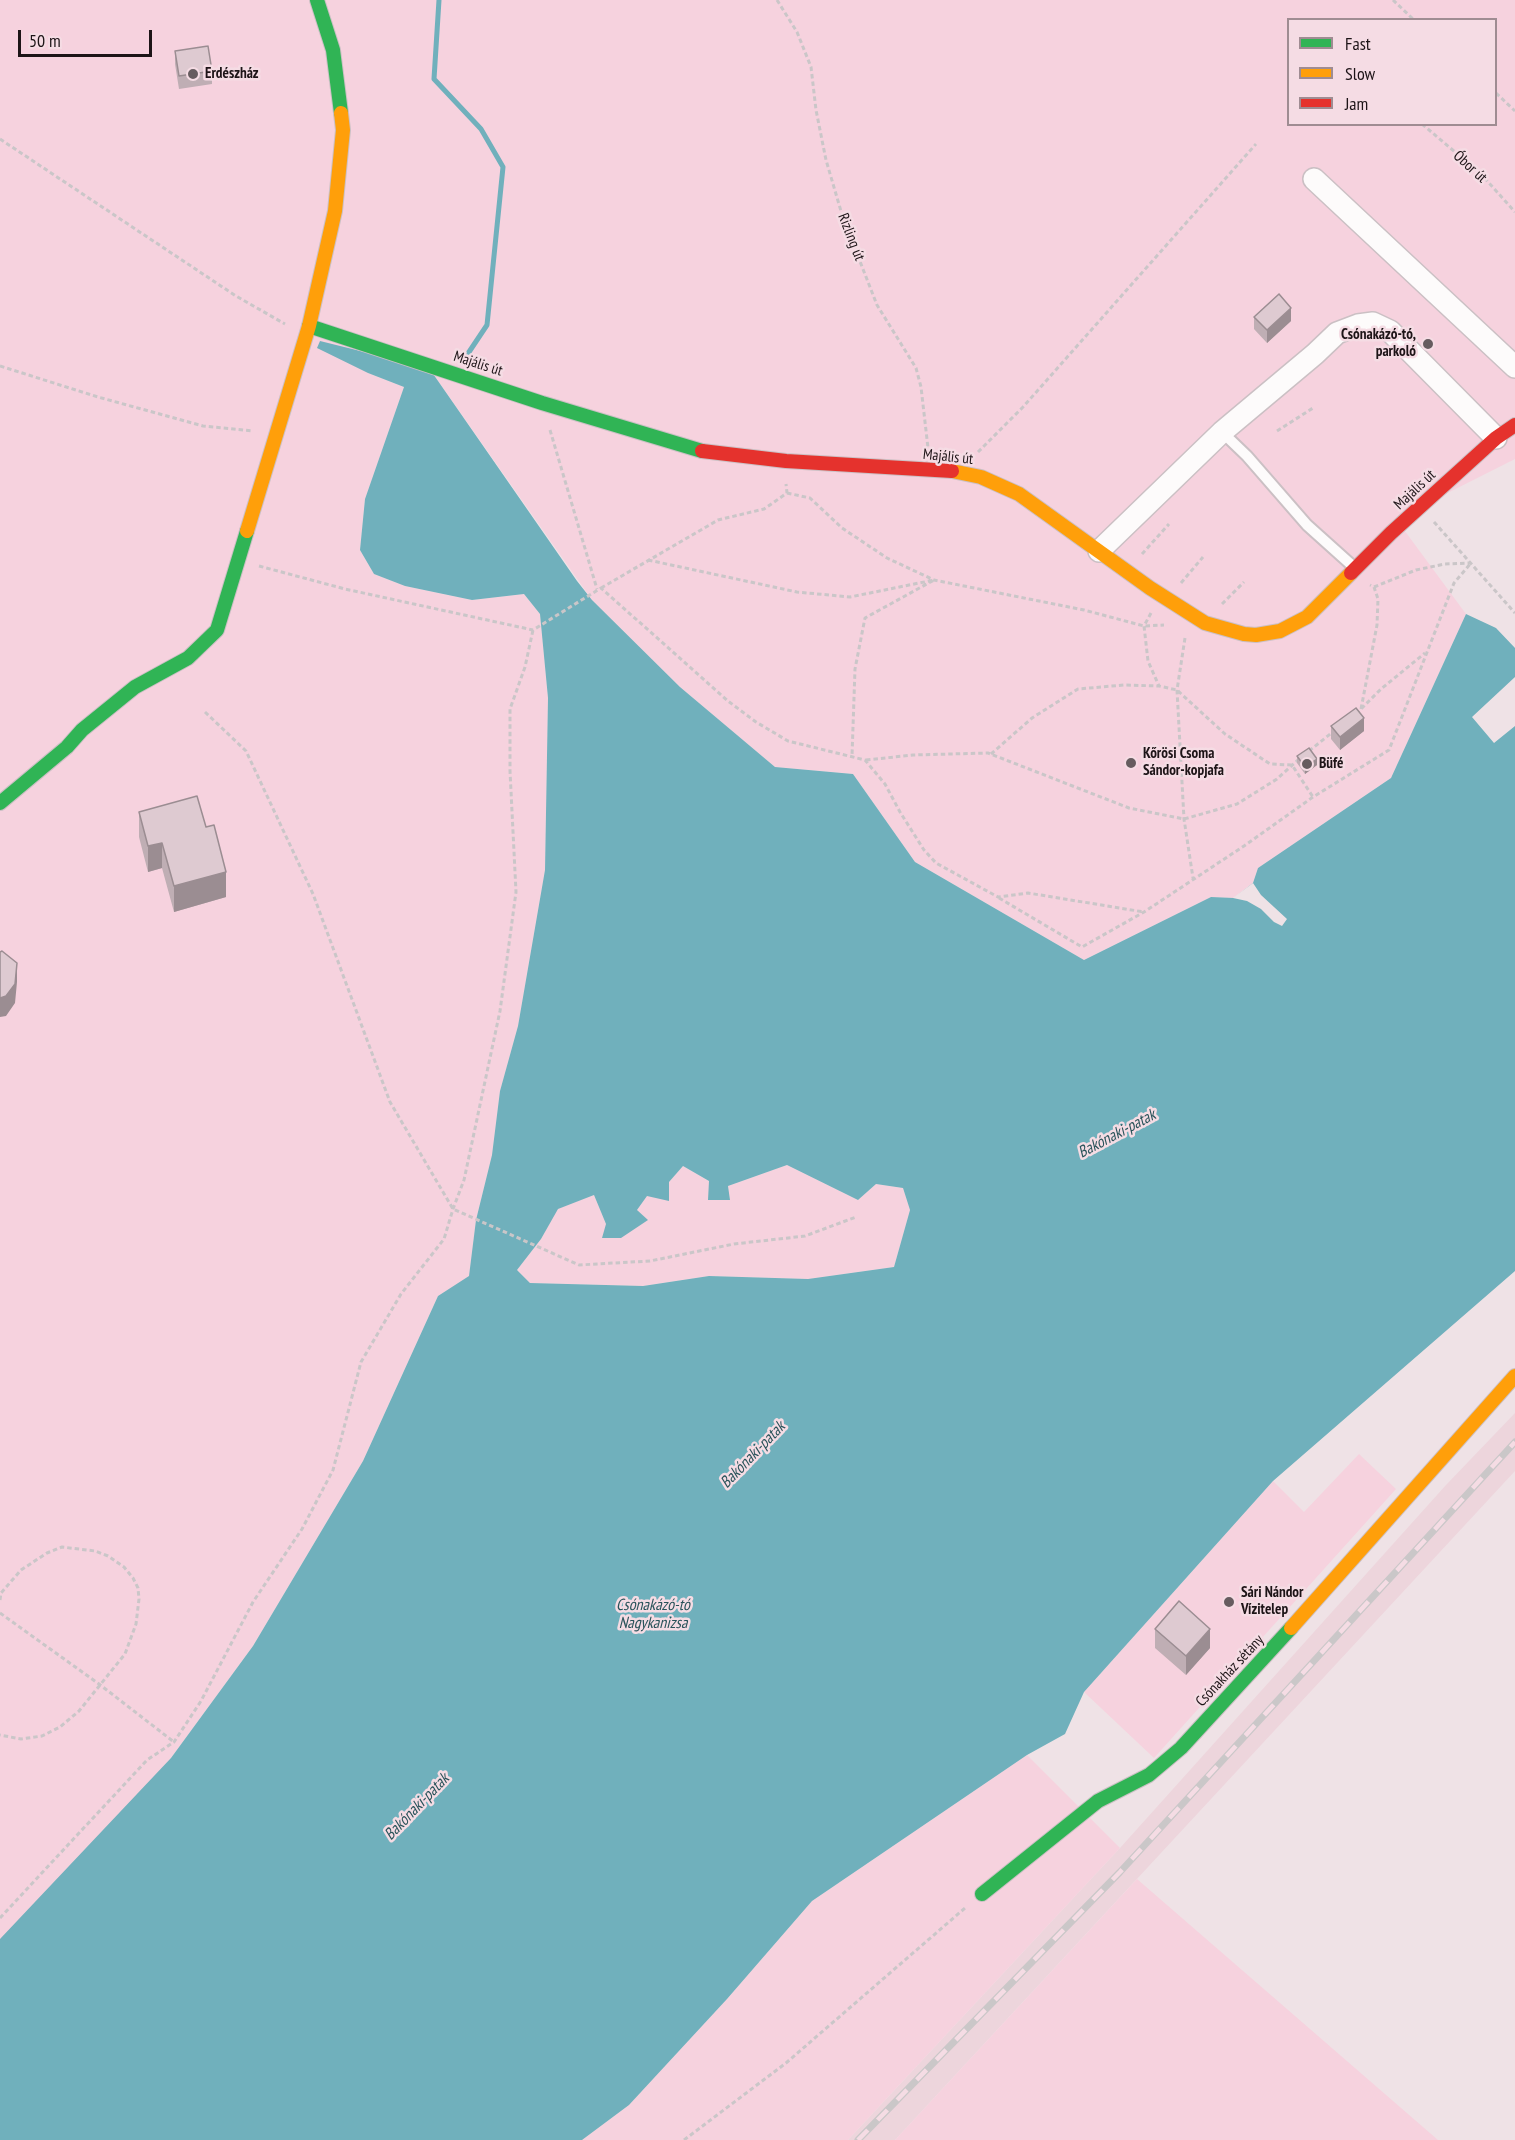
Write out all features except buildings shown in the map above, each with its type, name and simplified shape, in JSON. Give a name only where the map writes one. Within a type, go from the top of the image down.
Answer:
[{"type":"street","points":[[0,803],[67,747],[82,730],[135,687],[188,658],[217,630],[309,326],[335,211],[343,130],[333,50],[317,0]]},
{"type":"street","points":[[1314,179],[1515,367]]},
{"type":"street","points":[[1099,551],[1222,432],[1337,333],[1358,325],[1372,323],[1390,331],[1496,438]]},
{"type":"street","name":"Majális út","points":[[309,326],[542,403],[700,451],[786,461],[962,472],[999,483],[1188,613],[1205,623],[1233,633],[1256,635],[1280,631],[1307,616],[1391,533],[1496,438],[1515,425]]},
{"type":"street","name":"Csónakház sétány","points":[[981,1894],[1098,1801],[1149,1775],[1181,1748],[1249,1676],[1515,1376]]},
{"type":"lane","points":[[1222,432],[1247,456],[1307,525],[1356,569]]},
{"type":"path","name":"Rizling út","points":[[777,0],[797,32],[811,67],[816,110],[826,160],[843,218],[877,305],[916,368],[921,387],[931,471]]},
{"type":"path","points":[[1393,0],[1412,18]]},
{"type":"path","points":[[1497,94],[1515,111]]},
{"type":"path","name":"Óbor út","points":[[1424,126],[1481,174],[1515,212]]},
{"type":"path","points":[[0,140],[236,296],[291,328],[309,326]]},
{"type":"path","points":[[962,472],[982,446],[1023,407],[1256,144]]},
{"type":"path","points":[[0,366],[98,397],[203,426],[276,432]]},
{"type":"path","points":[[542,403],[599,589],[728,701],[756,722],[788,741],[865,760],[913,755],[991,754],[1129,808],[1184,819],[1237,804],[1277,779],[1300,758]]},
{"type":"path","points":[[1277,431],[1313,408]]},
{"type":"path","points":[[786,461],[786,493]]},
{"type":"path","points":[[238,560],[345,589],[533,630],[718,520],[764,509],[786,493],[810,498],[842,528],[887,558],[934,580],[1084,610],[1144,626],[1166,625]]},
{"type":"path","points":[[1420,508],[1515,613]]},
{"type":"path","points":[[1126,571],[1169,524]]},
{"type":"path","points":[[1159,686],[1148,662],[1144,626],[1164,597],[1203,557]]},
{"type":"path","points":[[648,560],[797,592],[850,597],[934,580]]},
{"type":"path","points":[[865,760],[885,784],[918,840],[936,863],[1082,947],[1144,912],[1313,797],[1389,750],[1454,584],[1471,563]]},
{"type":"path","points":[[1361,709],[1377,625],[1378,599],[1374,587],[1416,570],[1445,564],[1471,563]]},
{"type":"path","points":[[852,756],[855,669],[865,618],[934,580]]},
{"type":"path","points":[[1205,623],[1244,582]]},
{"type":"path","points":[[1188,613],[1177,690],[1184,819],[1193,878]]},
{"type":"path","points":[[0,1918],[147,1761],[174,1742],[201,1701],[253,1602],[302,1529],[333,1470],[361,1362],[400,1293],[444,1239],[464,1180],[502,999],[516,892],[510,771],[510,709],[525,667],[533,630]]},
{"type":"path","points":[[1353,716],[1381,689],[1427,652]]},
{"type":"path","points":[[991,754],[1032,718],[1078,689],[1124,685],[1159,686],[1177,690],[1226,734],[1270,764],[1292,765]]},
{"type":"path","points":[[205,712],[246,751],[313,894],[390,1102],[453,1209],[579,1265],[651,1261],[734,1244],[805,1236],[856,1217]]},
{"type":"path","points":[[1309,751],[1335,730]]},
{"type":"path","points":[[1292,765],[1313,797]]},
{"type":"path","points":[[998,897],[1028,893],[1144,912]]},
{"type":"path","points":[[0,1600],[1,1593],[21,1570],[47,1553],[62,1547],[95,1551],[108,1556],[124,1567],[138,1588],[139,1611],[125,1654],[79,1711],[60,1727],[42,1736],[21,1739],[0,1735]]},
{"type":"path","points":[[0,1613],[99,1684],[174,1742]]},
{"type":"path","points":[[684,2140],[786,2063],[981,1894]]},
{"type":"shaded area","points":[[0,0],[1515,0],[1515,459],[1396,519],[1466,614],[1391,778],[1258,868],[1253,883],[1233,898],[1211,897],[1084,960],[915,862],[853,774],[775,767],[680,687],[592,600],[429,368],[368,373],[404,387],[365,499],[360,550],[374,574],[405,586],[472,600],[524,594],[540,614],[548,698],[545,870],[518,1026],[500,1091],[492,1155],[476,1220],[469,1277],[438,1296],[363,1461],[253,1646],[171,1758],[0,1976]]},
{"type":"shaded area","points":[[787,1165],[858,1200],[876,1184],[903,1188],[910,1210],[894,1267],[808,1279],[709,1276],[643,1286],[530,1283],[517,1270],[541,1239],[557,1209],[594,1195],[606,1224],[647,1220],[637,1210],[647,1196],[669,1182],[683,1166],[709,1181],[709,1200],[730,1200],[728,1186]]},
{"type":"shaded area","points":[[1515,1413],[1515,1471],[895,2140],[848,2140],[1120,1848],[1446,1485]]},
{"type":"shaded area","name":"Sári Nándor Vízitelep","points":[[1359,1454],[1396,1489],[1154,1758],[1084,1692],[1273,1481],[1304,1512]]},
{"type":"shaded area","points":[[1027,1755],[1120,1848],[848,2140],[582,2140],[629,2105],[727,1999],[812,1901]]},
{"type":"shaded area","points":[[1137,1879],[1438,2140],[895,2140]]},
{"type":"water","name":"Csónakázó-tó Nagykanizsa","points":[[320,341],[429,368],[577,581],[592,600],[680,687],[775,767],[853,774],[915,862],[1084,960],[1211,897],[1234,898],[1253,883],[1258,868],[1391,778],[1466,614],[1496,628],[1515,648],[1515,677],[1472,717],[1494,743],[1515,726],[1515,1271],[1273,1481],[1084,1692],[1065,1734],[1027,1755],[812,1901],[727,1999],[629,2105],[582,2140],[0,2140],[0,1939],[171,1758],[253,1646],[363,1461],[438,1296],[469,1276],[476,1220],[492,1155],[500,1091],[518,1026],[545,870],[548,698],[540,614],[524,594],[472,600],[405,586],[374,574],[360,550],[365,499],[404,387],[368,373],[317,348]],"holes":[[[787,1165],[858,1200],[876,1184],[903,1188],[910,1210],[894,1267],[808,1279],[709,1276],[643,1286],[530,1283],[517,1270],[541,1239],[558,1209],[594,1195],[606,1224],[602,1238],[621,1238],[648,1220],[637,1210],[647,1196],[669,1201],[669,1182],[683,1166],[709,1181],[708,1200],[730,1200],[728,1186]]]},
{"type":"pier","points":[[1253,883],[1261,895],[1287,919],[1282,926],[1247,901],[1233,898]]},
{"type":"waterway","points":[[439,0],[434,79],[481,129],[503,167],[487,325],[467,355]]},
{"type":"railway","points":[[858,2140],[1120,1872],[1515,1442]]},
{"type":"traffic: fast","points":[[317,0],[333,50],[341,113]]},
{"type":"traffic: fast","points":[[309,326],[542,403],[702,451]]},
{"type":"traffic: fast","points":[[0,803],[67,747],[82,730],[135,687],[188,658],[217,630],[247,531]]},
{"type":"traffic: fast","points":[[982,1894],[1098,1801],[1149,1775],[1181,1748],[1291,1628]]},
{"type":"traffic: slow","points":[[247,531],[309,326],[335,211],[343,130],[341,113]]},
{"type":"traffic: slow","points":[[952,471],[981,477],[1019,494],[1150,588],[1205,623],[1244,634],[1256,635],[1280,631],[1307,617],[1351,573]]},
{"type":"traffic: slow","points":[[1291,1628],[1515,1376]]},
{"type":"traffic: jam","points":[[1351,573],[1391,533],[1496,438],[1515,425]]},
{"type":"traffic: jam","points":[[702,451],[786,461],[952,471]]},
{"type":"place","name":"Erdészház","points":[[193,74]]},
{"type":"place","name":"Csónakázó-tó, parkoló","points":[[1428,344]]},
{"type":"place","name":"Kőrösi Csoma Sándor-kopjafa","points":[[1131,763]]},
{"type":"place","name":"Büfé","points":[[1307,764]]},
{"type":"place","name":"Sári Nándor Vízitelep","points":[[1229,1602]]},
{"type":"water label","name":"Bakónaki-patak","points":[[1117,1134]]},
{"type":"water label","name":"Bakónaki-patak","points":[[753,1455]]},
{"type":"water label","name":"Bakónaki-patak","points":[[417,1807]]}]
